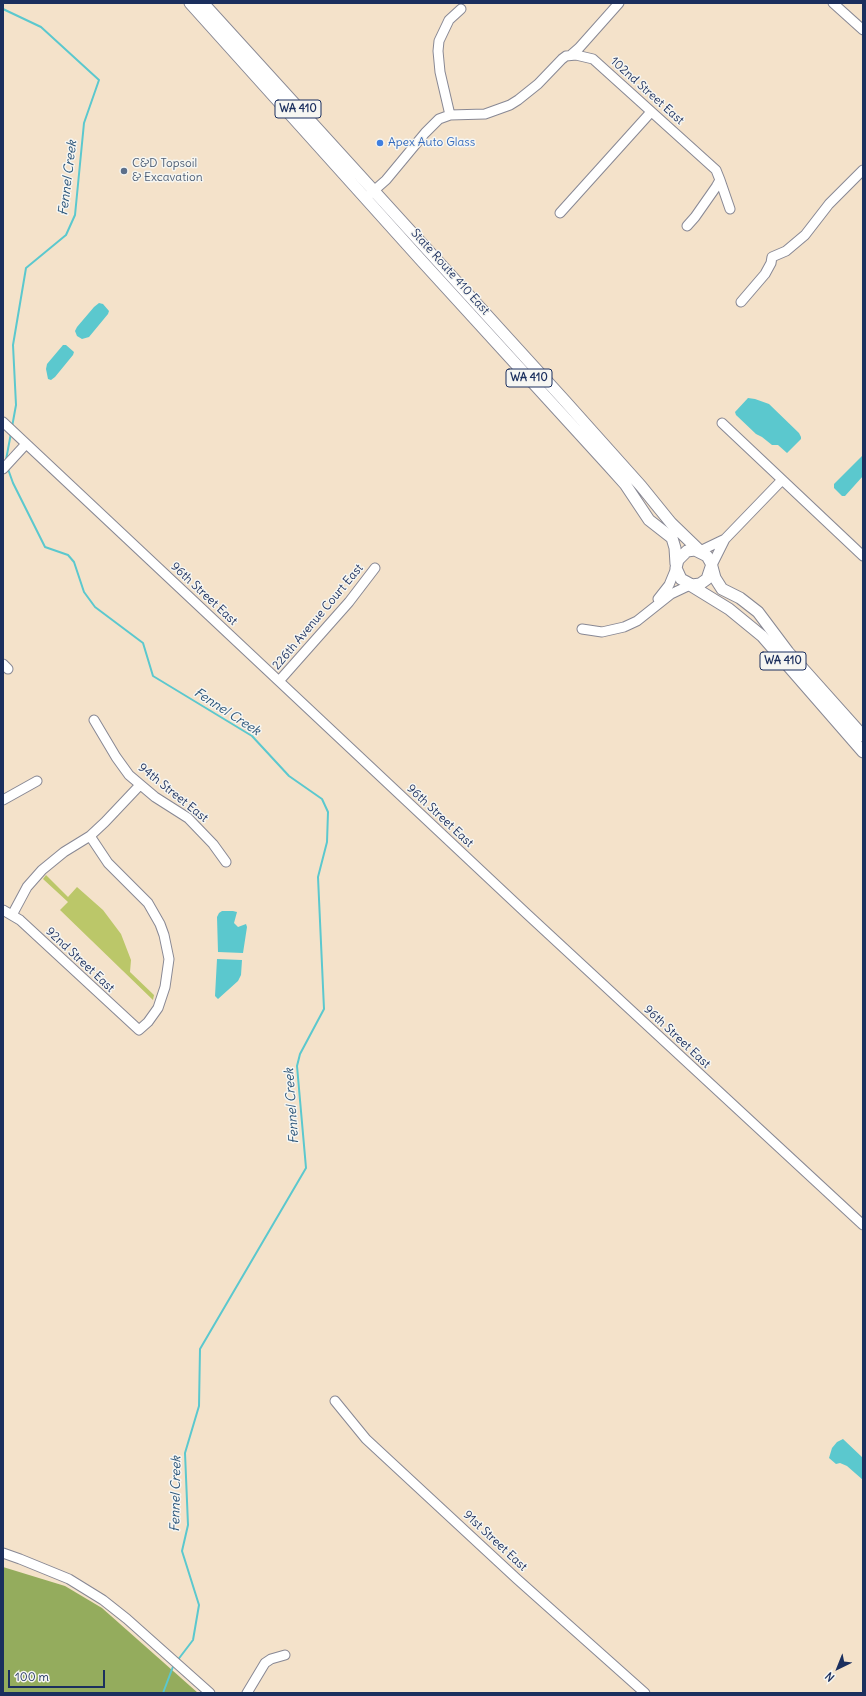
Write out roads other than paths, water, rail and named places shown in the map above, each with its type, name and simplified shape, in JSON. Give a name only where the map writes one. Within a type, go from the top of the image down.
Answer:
[{"type":"main road","name":"State Route 410 East","points":[[190,3],[613,470],[625,484],[649,520],[672,538],[675,548],[676,566]]},
{"type":"main road","name":"State Route 410 East","points":[[203,3],[641,486],[671,523],[700,551]]},
{"type":"main road","points":[[676,566],[680,556],[687,551],[700,551]]},
{"type":"main road","name":"WA 410","points":[[700,551],[707,556],[714,578],[722,589],[740,598],[758,612],[788,652],[863,736]]},
{"type":"main road","name":"WA 410","points":[[676,566],[681,579],[730,609],[762,636],[863,752]]},
{"type":"main road","points":[[690,585],[696,585],[704,582],[709,576],[711,567]]},
{"type":"street","points":[[366,198],[386,180],[424,133],[439,119],[450,115],[485,114],[510,105],[518,100],[538,84],[562,59],[571,55],[619,3]]},
{"type":"street","points":[[833,3],[863,30]]},
{"type":"street","points":[[841,11],[848,3]]},
{"type":"street","points":[[450,115],[440,72],[438,51],[439,41],[449,20],[461,9]]},
{"type":"street","name":"102nd Street East","points":[[571,55],[584,56],[593,59],[716,170],[720,180]]},
{"type":"street","points":[[560,214],[651,112]]},
{"type":"street","points":[[741,302],[771,264],[772,257],[786,251],[804,235],[829,204],[863,170]]},
{"type":"street","points":[[720,180],[730,209]]},
{"type":"street","points":[[687,226],[701,209],[720,180]]},
{"type":"street","name":"96th Street East","points":[[3,422],[526,914],[863,1225]]},
{"type":"street","points":[[722,423],[863,556]]},
{"type":"street","points":[[3,469],[26,444]]},
{"type":"street","points":[[711,567],[725,539],[782,480]]},
{"type":"street","points":[[700,551],[725,539]]},
{"type":"street","points":[[649,611],[669,585],[676,566]]},
{"type":"street","name":"226th Avenue Court East","points":[[278,681],[350,602],[375,568]]},
{"type":"street","points":[[582,629],[602,632],[617,630],[631,624],[671,594],[690,585]]},
{"type":"street","name":"94th Street East","points":[[94,720],[116,757],[130,775],[140,785],[188,818],[213,844],[226,862]]},
{"type":"street","points":[[3,800],[37,782]]},
{"type":"street","points":[[12,915],[27,887],[42,870],[64,852],[90,836],[140,785]]},
{"type":"street","name":"92nd Street East","points":[[3,910],[12,915],[139,1030],[148,1022],[158,1008],[165,987],[169,959],[167,945],[160,924],[148,903],[108,863],[90,836]]},
{"type":"street","name":"91st Street East","points":[[335,1401],[366,1439],[517,1579],[645,1693]]},
{"type":"street","points":[[3,1553],[20,1558],[69,1579],[103,1600],[127,1618],[210,1693]]},
{"type":"street","points":[[247,1693],[265,1663],[271,1659],[285,1655]]},
{"type":"water","points":[[99,303],[103,304],[109,311],[108,314],[89,337],[82,339],[77,336],[75,331]]},
{"type":"water","points":[[63,345],[66,345],[74,352],[73,355],[55,377],[51,380],[48,379],[46,369],[47,364]]},
{"type":"water","points":[[748,398],[769,404],[799,433],[801,439],[787,453],[778,445],[772,445],[756,434],[736,415],[735,412]]},
{"type":"water","points":[[863,455],[863,476],[845,496],[842,496],[834,488],[834,484]]},
{"type":"water","points":[[222,911],[237,912],[234,923],[238,927],[246,924],[247,927],[243,953],[218,952],[217,917]]},
{"type":"water","points":[[217,959],[242,960],[241,975],[238,981],[218,999],[215,996]]},
{"type":"water","points":[[843,1439],[863,1458],[863,1480],[847,1466],[840,1463],[836,1464],[829,1458],[832,1448],[837,1442]]},
{"type":"waterway","name":"Fennel Creek","points":[[3,9],[41,27],[99,80],[84,123],[75,215],[66,235],[26,268],[13,345],[16,405],[12,427]]},
{"type":"waterway","name":"Fennel Creek","points":[[6,460],[11,433]]},
{"type":"waterway","name":"Fennel Creek","points":[[8,469],[13,483],[45,547],[68,555],[74,562],[84,592],[95,607],[143,643],[153,676],[252,736],[289,776],[322,799],[328,812],[327,842],[318,877],[324,1009],[300,1054],[297,1066],[306,1168],[200,1349],[199,1406],[185,1453],[188,1525],[182,1551],[199,1605],[193,1640],[177,1661]]},
{"type":"waterway","name":"Fennel Creek","points":[[163,1693],[174,1664]]},
{"type":"place","name":"Apex Auto Glass","points":[[380,143]]},
{"type":"place","name":"C&D Topsoil & Excavation","points":[[124,171]]}]
